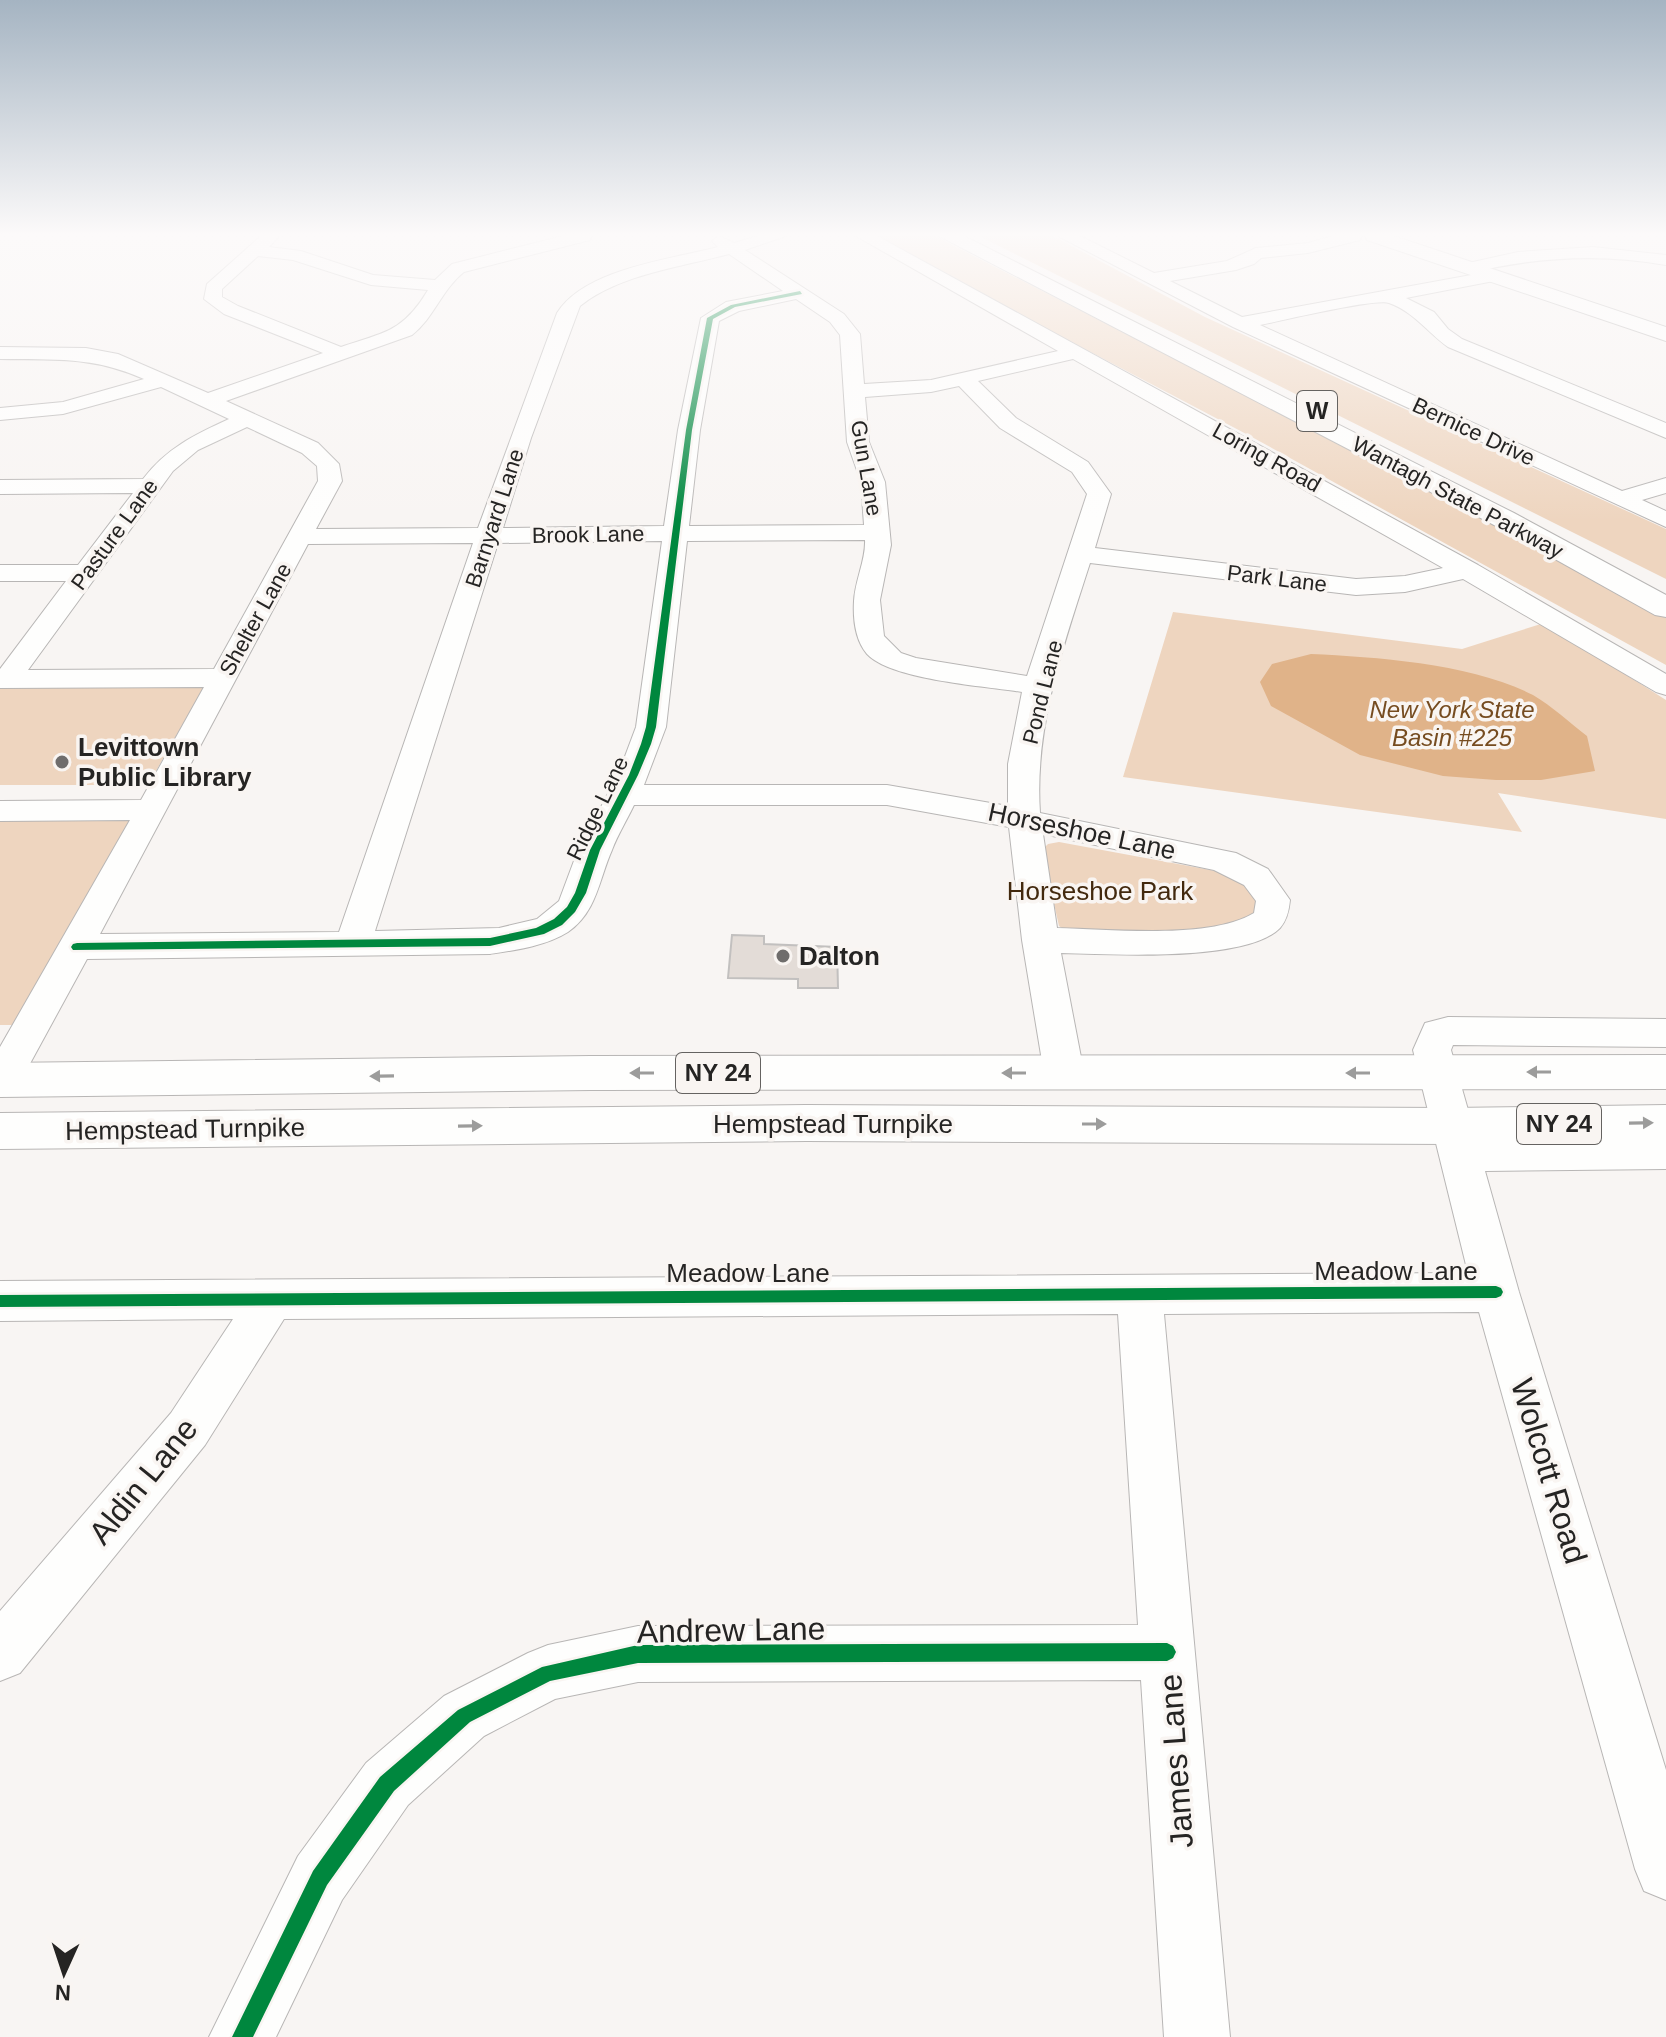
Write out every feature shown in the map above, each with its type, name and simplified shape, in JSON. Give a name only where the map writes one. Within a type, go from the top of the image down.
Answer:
[{"type":"main road","name":"Wantagh State Parkway","points":[[1135,331],[1504,519],[1666,608]]},
{"type":"main road","name":"Wantagh State Parkway","points":[[1158,331],[1666,586]]},
{"type":"main road","name":"Hempstead Turnpike","points":[[0,1080],[591,1073],[1666,1072]]},
{"type":"main road","name":"Hempstead Turnpike","points":[[0,1131],[806,1123],[1455,1141],[1666,1123]]},
{"type":"street","points":[[284,331],[342,354]]},
{"type":"street","points":[[207,401],[401,331]]},
{"type":"street","name":"Barnyard Lane","points":[[353,943],[520,438],[537,400],[560,331]]},
{"type":"street","name":"Ridge Lane","points":[[77,947],[490,942],[517,938],[553,925],[578,901],[594,853],[643,759],[651,727],[689,430],[708,331]]},
{"type":"street","name":"Gun Lane","points":[[848,331],[852,342],[858,442],[873,482],[878,545],[867,600],[870,636],[877,648],[891,659],[911,666],[1038,686]]},
{"type":"street","name":"Loring Road","points":[[1035,331],[1469,570],[1666,686]]},
{"type":"street","name":"Bernice Drive","points":[[1257,331],[1666,520]]},
{"type":"street","points":[[1439,331],[1455,343],[1666,431]]},
{"type":"street","name":"Shelter Lane","points":[[0,353],[105,356],[310,448],[328,464],[330,481],[77,947],[13,1036],[0,1080]]},
{"type":"street","points":[[856,391],[910,389],[1075,353]]},
{"type":"street","name":"Pond Lane","points":[[964,379],[1008,423],[1080,467],[1091,478],[1099,494],[1083,554],[1038,686],[1024,764],[1024,819],[1040,940],[1064,1073]]},
{"type":"street","points":[[0,414],[45,413],[75,408],[163,380]]},
{"type":"street","name":"Pasture Lane","points":[[3,679],[179,452],[247,419]]},
{"type":"street","points":[[1621,499],[1666,485]]},
{"type":"street","points":[[0,487],[150,486]]},
{"type":"street","name":"Brook Lane","points":[[300,537],[876,532]]},
{"type":"street","name":"Park Lane","points":[[1083,554],[1356,587],[1405,584],[1469,570]]},
{"type":"street","points":[[0,573],[85,573]]},
{"type":"street","points":[[3,679],[223,678]]},
{"type":"street","name":"Horseshoe Lane","points":[[622,795],[887,795],[934,801],[1224,861],[1256,877],[1273,900],[1271,916],[1264,924],[1229,937],[1040,940]]},
{"type":"street","points":[[0,811],[152,810]]},
{"type":"street","points":[[1436,1073],[1432,1050],[1439,1033],[1666,1033]]},
{"type":"street","name":"Wolcott Road","points":[[1436,1073],[1496,1292],[1666,1869]]},
{"type":"street","name":"Hempstead Turnpike","points":[[1455,1141],[1666,1153]]},
{"type":"street","name":"Meadow Lane","points":[[0,1301],[1496,1292]]},
{"type":"street","name":"James Lane","points":[[1139,1294],[1197,2037]]},
{"type":"street","name":"Aldin Lane","points":[[0,1653],[188,1429],[272,1299]]},
{"type":"street","name":"Andrew Lane","points":[[242,2037],[320,1878],[387,1784],[464,1716],[548,1673],[638,1654],[1167,1652]]},
{"type":"green space","points":[[1051,331],[1120,331],[1451,501],[1666,618],[1666,665],[1250,436]]},
{"type":"green space","points":[[1169,331],[1236,331],[1666,529],[1666,579]]},
{"type":"green space","points":[[1173,612],[1462,649],[1544,623],[1666,700],[1666,819],[1498,793],[1522,832],[1123,777]]},
{"type":"green space","points":[[205,685],[148,785],[0,785],[0,686]]},
{"type":"green space","points":[[140,816],[25,1025],[0,1025],[0,818]]},
{"type":"green space","name":"Horseshoe Park","points":[[1059,842],[1232,874],[1252,888],[1260,911],[1232,932],[1066,931],[1059,926],[1042,850],[1048,844]]},
{"type":"water","name":"New York State Basin #225","points":[[1311,654],[1425,664],[1509,684],[1540,699],[1587,736],[1595,771],[1541,780],[1496,780],[1443,776],[1360,755],[1271,706],[1260,682],[1272,664]]},
{"type":"building","name":"Dalton","points":[[732,935],[764,936],[764,944],[837,947],[838,988],[798,988],[798,979],[728,978]]},
{"type":"cycle path","points":[[77,947],[490,942],[540,931],[565,916],[576,902],[595,850],[633,775],[651,727],[689,430],[708,331]]},
{"type":"cycle path","points":[[0,1301],[1496,1292]]},
{"type":"cycle path","points":[[242,2037],[320,1878],[387,1784],[464,1716],[548,1673],[638,1654],[1167,1652]]},
{"type":"place","name":"Levittown Public Library","points":[[62,762]]},
{"type":"place","name":"Dalton","points":[[783,956]]}]
